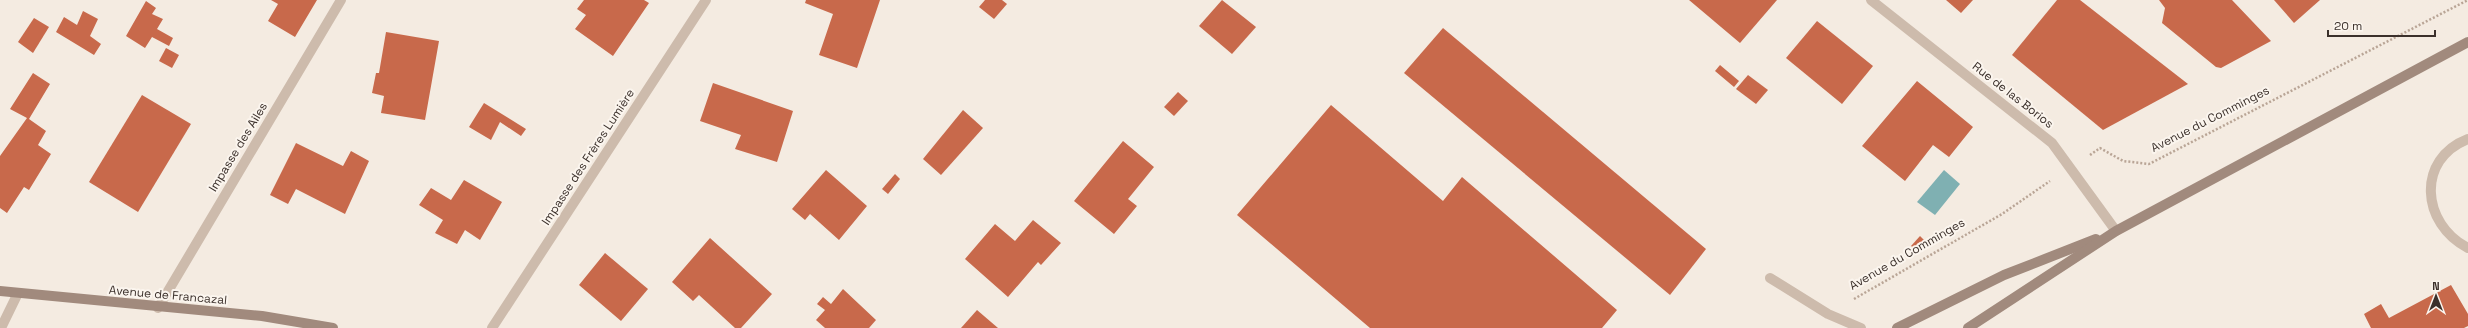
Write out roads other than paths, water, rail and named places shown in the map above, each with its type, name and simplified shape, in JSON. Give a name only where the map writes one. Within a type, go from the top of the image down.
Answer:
[{"type":"main road","points":[[1968,328],[2116,231],[2468,42]]},
{"type":"main road","points":[[1897,328],[2004,275],[2116,231]]},
{"type":"main road","name":"Avenue de Francazal","points":[[0,291],[158,308],[262,316],[333,328]]},
{"type":"street","name":"Impasse des Ailes","points":[[158,308],[341,0]]},
{"type":"street","name":"Impasse des Frères Lumière","points":[[492,328],[706,0]]},
{"type":"street","name":"Rue de las Borios","points":[[1871,0],[2052,142],[2116,231]]},
{"type":"street","points":[[2468,139],[2460,142],[2444,155],[2434,172],[2431,191],[2433,211],[2442,228],[2456,241],[2468,248]]},
{"type":"street","points":[[1770,278],[1828,314],[1861,328]]},
{"type":"street","points":[[1,328],[18,293]]},
{"type":"water","points":[[1944,170],[1960,184],[1935,215],[1917,202]]}]
